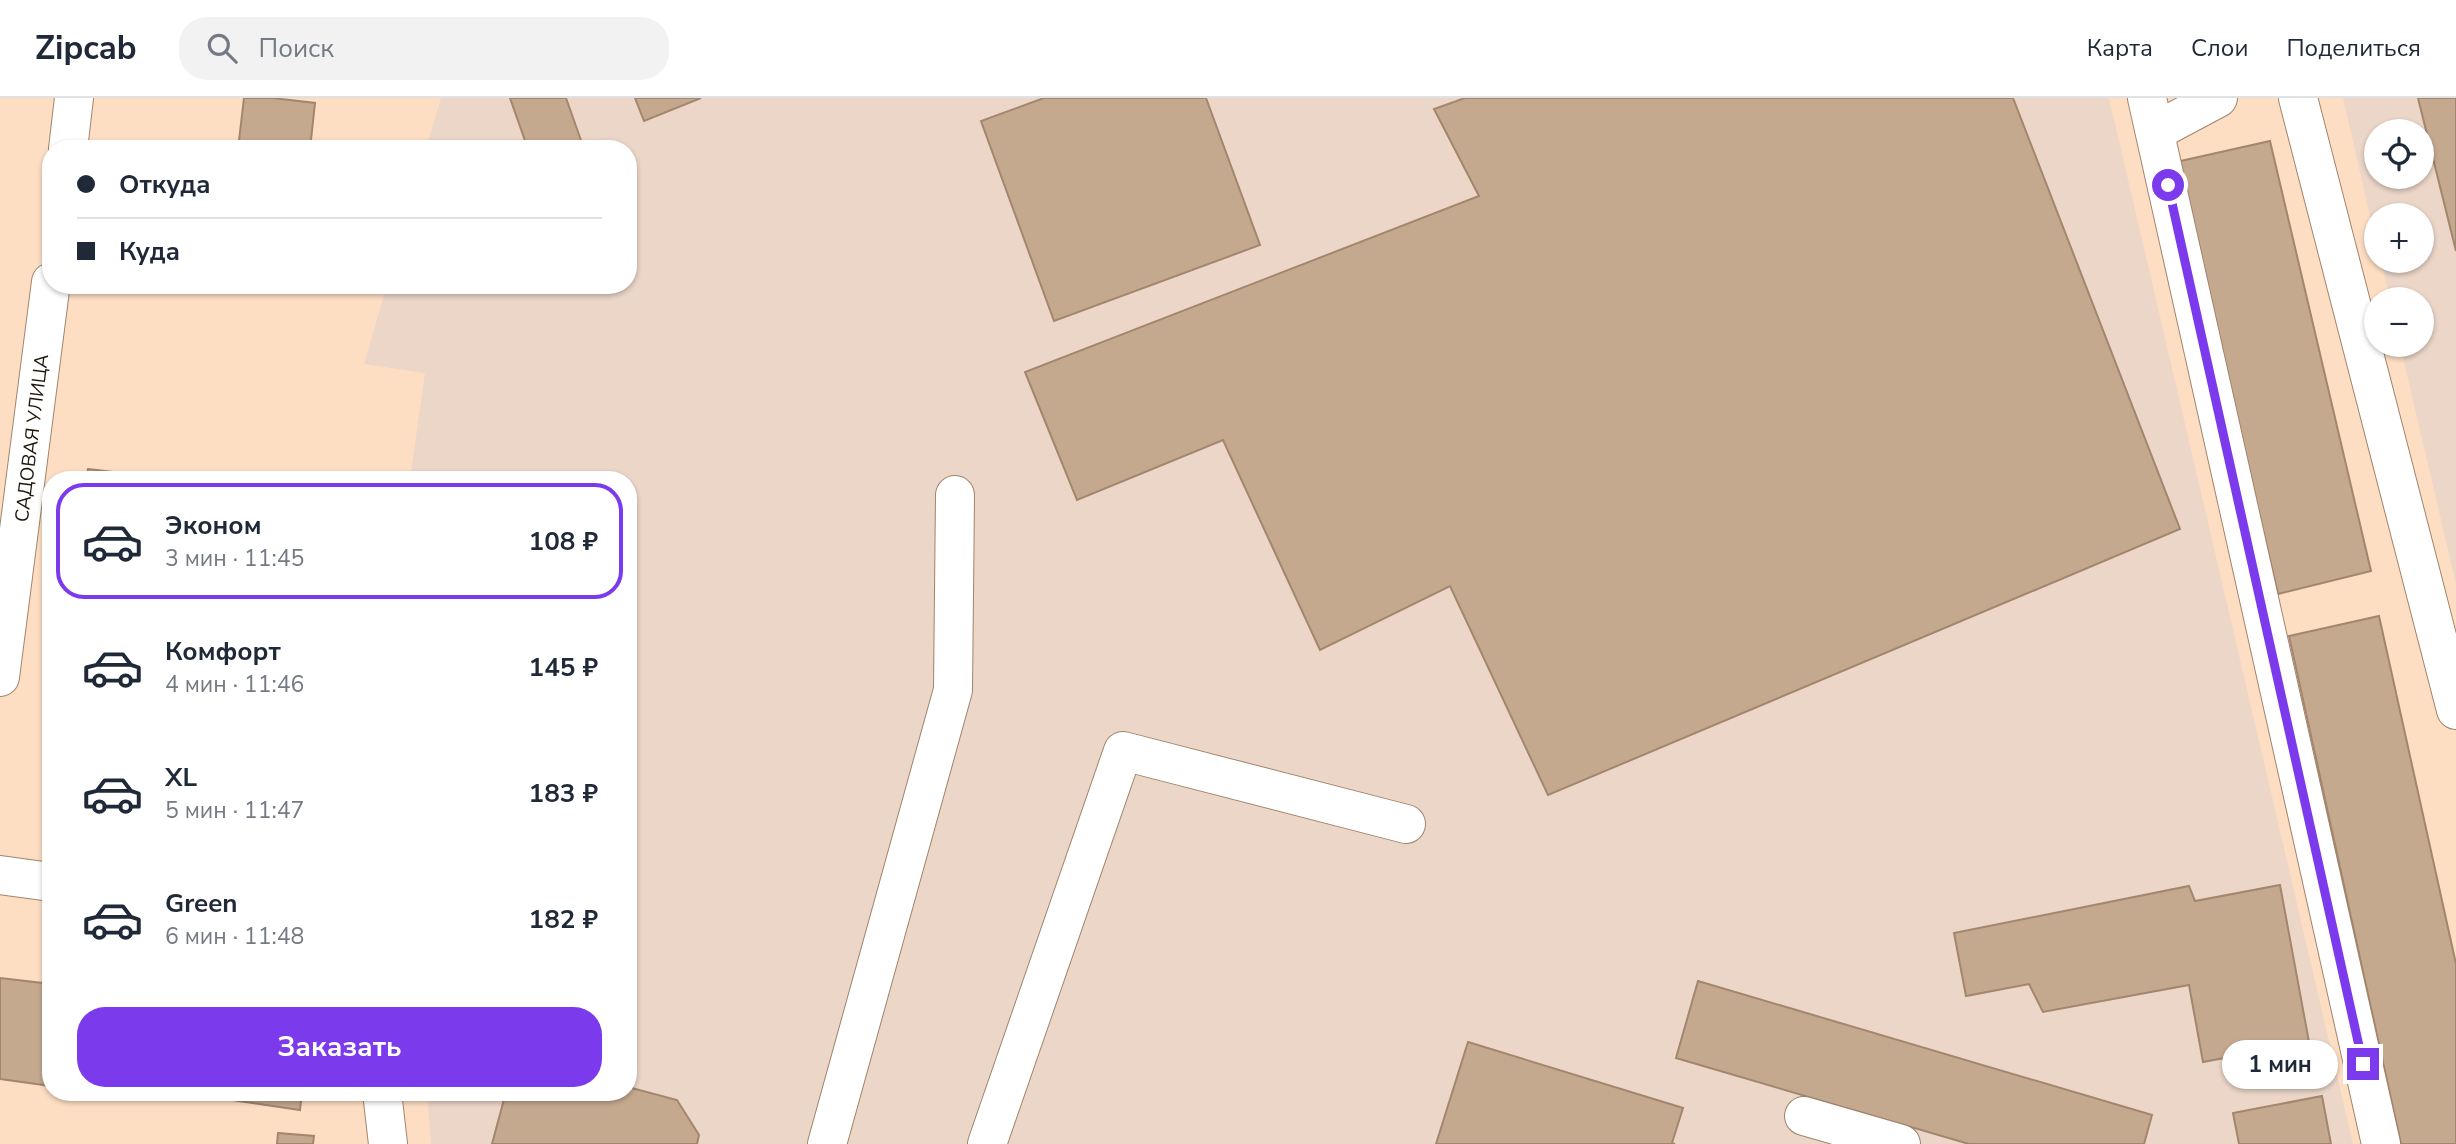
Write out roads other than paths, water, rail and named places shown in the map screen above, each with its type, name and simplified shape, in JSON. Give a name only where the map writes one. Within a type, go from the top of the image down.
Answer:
[{"type":"street","points":[[69,140],[75,98]]},
{"type":"street","points":[[2218,98],[2152,115],[2381,1144]]},
{"type":"street","points":[[2298,98],[2456,710]]},
{"type":"street","name":"САДОВАЯ УЛИЦА","points":[[0,677],[49,294]]},
{"type":"street","points":[[827,1144],[953,690],[955,495]]},
{"type":"street","points":[[988,1144],[1123,751],[1406,824]]},
{"type":"street","points":[[0,875],[42,881]]},
{"type":"street","points":[[383,1101],[388,1144]]},
{"type":"street","points":[[1804,1116],[1901,1144]]}]
